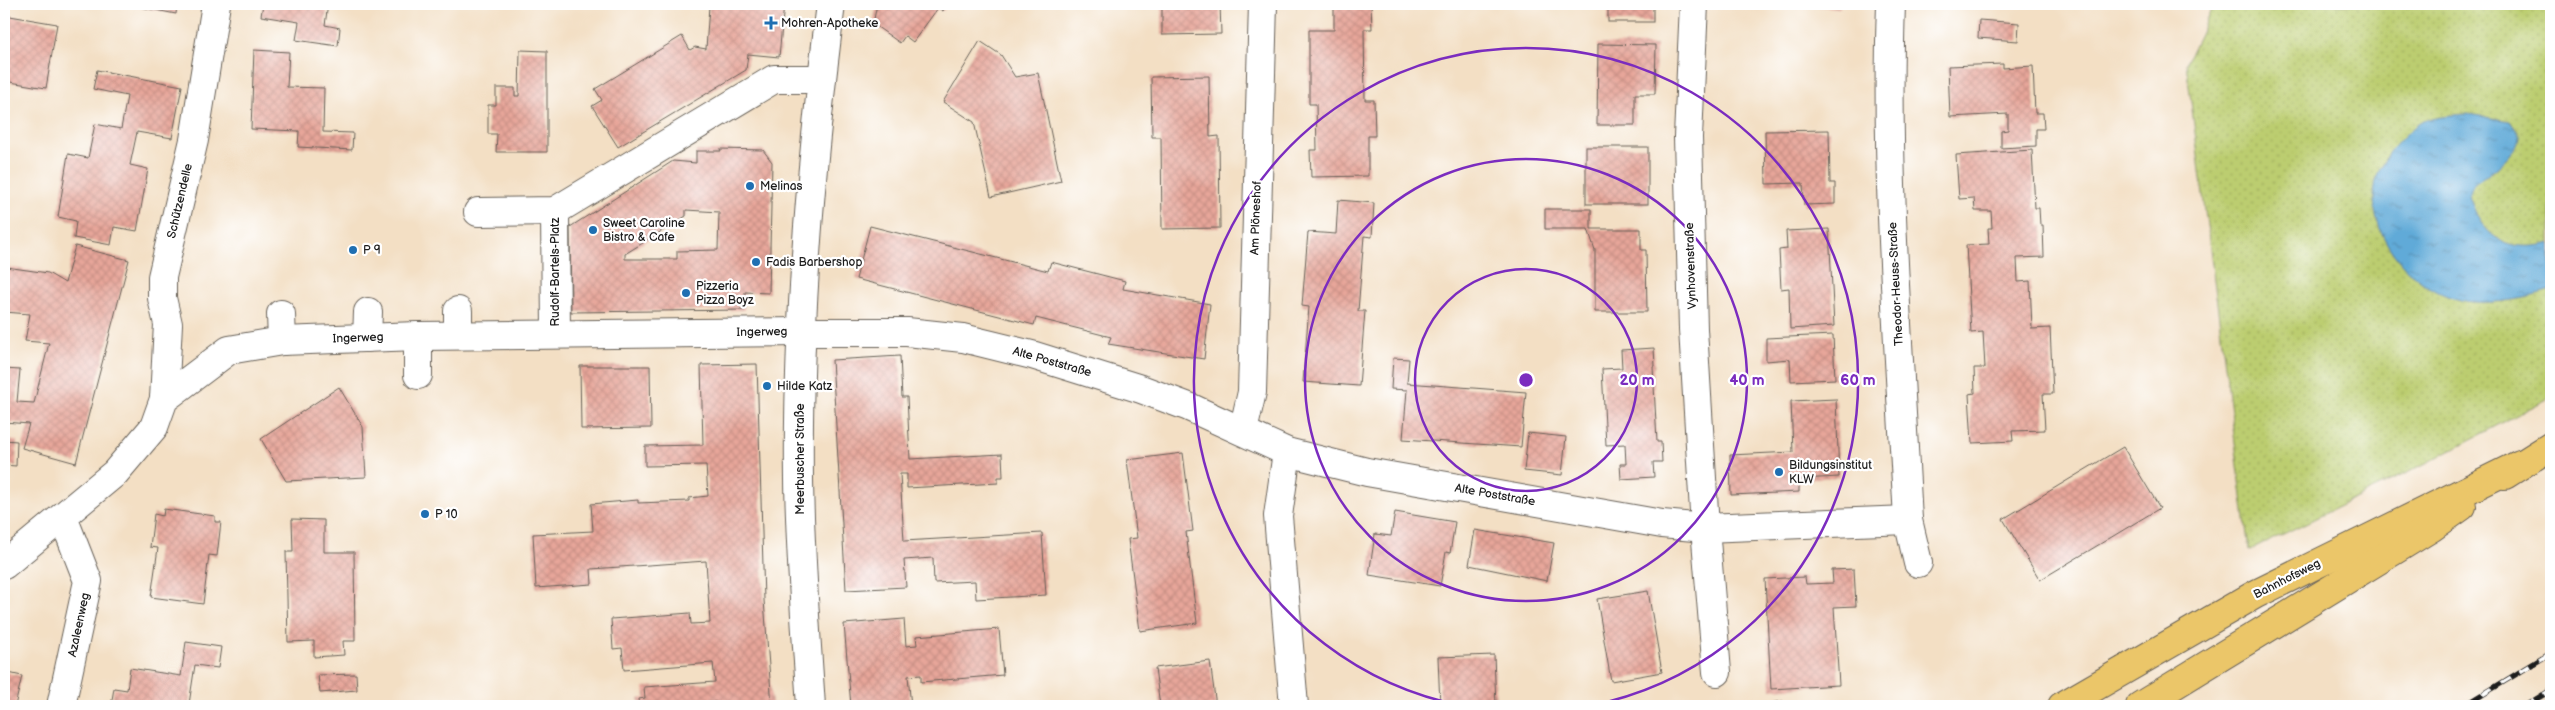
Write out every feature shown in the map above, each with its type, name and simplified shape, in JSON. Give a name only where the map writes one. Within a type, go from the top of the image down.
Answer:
[{"type":"main road","name":"Bahnhofsweg","points":[[2062,706],[2256,594],[2520,464],[2551,446]]},
{"type":"main road","name":"Bahnhofsweg","points":[[2140,706],[2431,528],[2520,464]]},
{"type":"street","name":"Schützendelle","points":[[164,400],[168,324],[162,298],[162,277],[194,140],[216,4]]},
{"type":"street","name":"Meerbuscher Straße","points":[[811,706],[799,480],[802,332],[821,79],[831,4]]},
{"type":"street","name":"Am Plöneshof","points":[[1243,431],[1252,392],[1263,4]]},
{"type":"street","name":"Vynhovenstraße","points":[[1694,4],[1688,137],[1693,329],[1704,528]]},
{"type":"street","name":"Theodor-Heuss-Straße","points":[[1891,4],[1889,107],[1891,171],[1908,520],[1918,563]]},
{"type":"street","points":[[478,212],[555,210],[774,78],[821,79]]},
{"type":"street","name":"Rudolf-Bartels-Platz","points":[[555,210],[556,334]]},
{"type":"street","points":[[281,314],[282,341]]},
{"type":"street","name":"Ingerweg","points":[[164,400],[229,350],[368,325],[418,336],[458,323],[556,334],[802,332]]},
{"type":"street","name":"Alte Poststraße","points":[[802,332],[907,332],[963,338],[1032,354],[1142,389],[1243,431],[1287,452],[1367,472],[1662,524],[1704,528],[1908,520]]},
{"type":"street","points":[[418,336],[418,375]]},
{"type":"street","points":[[4,565],[115,473],[154,427],[164,400]]},
{"type":"street","points":[[1287,452],[1278,516],[1294,706]]},
{"type":"street","name":"Azaleenweg","points":[[61,706],[88,581],[63,517]]},
{"type":"street","points":[[1704,528],[1717,672]]},
{"type":"green space","points":[[2214,4],[2551,4],[2551,397],[2409,472],[2249,551],[2186,63]]},
{"type":"water","points":[[2468,114],[2511,121],[2518,131],[2518,143],[2512,152],[2497,168],[2474,184],[2469,193],[2470,198],[2481,222],[2497,238],[2506,243],[2527,246],[2551,243],[2551,291],[2500,302],[2474,302],[2450,297],[2429,287],[2410,272],[2394,254],[2382,234],[2375,212],[2375,189],[2381,167],[2395,146],[2411,129],[2423,121],[2440,116]]},
{"type":"building","points":[[125,4],[177,4],[176,14]]},
{"type":"building","points":[[263,4],[328,4],[325,25],[340,28],[338,46],[296,40],[299,22],[261,16]]},
{"type":"building","points":[[705,4],[784,4],[779,57],[748,54],[746,70],[618,147],[592,106],[602,100],[595,89],[682,36],[690,50],[695,47],[706,49],[709,6]]},
{"type":"building","points":[[877,4],[948,4],[943,11],[938,8],[913,42],[905,36],[900,43],[873,24]]},
{"type":"building","points":[[1162,4],[1220,4],[1221,34],[1162,35]]},
{"type":"building","points":[[1334,4],[1371,4],[1372,29],[1364,29],[1365,100],[1374,100],[1375,136],[1368,136],[1368,176],[1311,177],[1310,150],[1317,150],[1316,104],[1309,104],[1309,30],[1334,30]]},
{"type":"building","points":[[1608,4],[1653,4],[1653,22],[1608,22]]},
{"type":"building","points":[[1791,4],[1840,4],[1840,8]]},
{"type":"building","points":[[4,15],[57,24],[46,88],[4,81]]},
{"type":"building","points":[[1979,20],[2019,23],[2018,41],[1978,38]]},
{"type":"building","points":[[980,41],[1001,55],[1015,77],[1038,73],[1061,181],[991,197],[974,122],[943,102]]},
{"type":"building","points":[[1598,44],[1656,45],[1655,94],[1635,94],[1635,125],[1597,125]]},
{"type":"building","points":[[254,50],[289,52],[287,87],[324,88],[323,132],[353,133],[352,150],[298,147],[299,131],[251,129]]},
{"type":"building","points":[[520,50],[547,51],[547,152],[496,152],[497,134],[488,134],[488,105],[496,105],[496,88],[515,88],[515,96],[519,96]]},
{"type":"building","points":[[2003,64],[2003,68],[2033,66],[2035,113],[2043,113],[2044,129],[2036,129],[2036,146],[2001,148],[2001,131],[2008,130],[2008,114],[1950,117],[1948,66]]},
{"type":"building","points":[[97,70],[182,86],[172,138],[137,132],[130,165],[148,169],[137,231],[114,227],[111,245],[74,238],[76,221],[58,217],[68,154],[88,158],[95,124],[121,129],[127,96],[93,89]]},
{"type":"building","points":[[1209,76],[1210,137],[1219,136],[1220,228],[1162,229],[1161,137],[1152,137],[1151,77]]},
{"type":"building","points":[[1829,130],[1830,183],[1835,183],[1835,204],[1804,205],[1803,183],[1766,184],[1765,131]]},
{"type":"building","points":[[1586,147],[1648,147],[1648,204],[1586,204]]},
{"type":"building","points":[[720,149],[763,150],[772,162],[769,293],[745,292],[744,310],[571,312],[570,227],[673,161],[696,163],[696,151],[721,151]],"holes":[[[686,210],[719,212],[718,250],[677,251],[677,259],[625,259],[625,254],[686,216]]]},
{"type":"building","points":[[2032,150],[2035,208],[2039,208],[2040,225],[2043,225],[2044,257],[2017,258],[2018,282],[2030,281],[2032,329],[2050,328],[2053,394],[2043,394],[2045,430],[2012,431],[2013,441],[1972,443],[1969,394],[1975,393],[1974,368],[1985,368],[1983,332],[1971,333],[1966,245],[1989,244],[1988,228],[1992,228],[1991,211],[1975,211],[1974,198],[1959,199],[1956,155]]},
{"type":"building","points":[[1338,200],[1374,203],[1372,237],[1364,236],[1358,311],[1365,311],[1359,386],[1303,382],[1309,307],[1302,306],[1308,232],[1336,234]]},
{"type":"building","points":[[1545,209],[1591,209],[1591,229],[1641,229],[1641,250],[1646,250],[1647,312],[1595,312],[1595,250],[1588,229],[1545,229]]},
{"type":"building","points":[[870,226],[1048,271],[1051,262],[1125,281],[1123,289],[1210,304],[1204,359],[1108,344],[1111,337],[1036,318],[1034,325],[856,279]]},
{"type":"building","points":[[1829,229],[1834,326],[1790,329],[1789,288],[1781,289],[1779,250],[1787,249],[1786,231]]},
{"type":"building","points":[[75,246],[129,260],[76,463],[22,448],[29,424],[4,422],[4,369],[20,370],[17,402],[34,403],[49,343],[25,341],[30,314],[4,312],[6,267],[48,273],[65,283]]},
{"type":"building","points":[[1833,335],[1835,379],[1791,381],[1790,359],[1766,361],[1766,338]]},
{"type":"building","points":[[1654,348],[1655,366],[1653,367],[1657,442],[1661,442],[1662,462],[1653,462],[1654,477],[1621,479],[1620,464],[1626,464],[1625,444],[1606,445],[1602,369],[1622,368],[1621,350]]},
{"type":"building","points":[[900,356],[902,397],[907,397],[910,459],[1002,454],[1003,477],[998,477],[998,483],[907,488],[907,474],[900,474],[904,541],[1042,533],[1046,595],[976,599],[975,581],[934,583],[933,558],[904,560],[906,587],[846,590],[832,360]]},
{"type":"building","points":[[1393,358],[1409,359],[1407,383],[1526,392],[1521,447],[1403,439],[1407,390],[1391,389]]},
{"type":"building","points":[[757,364],[764,600],[772,706],[717,706],[716,702],[686,704],[686,706],[640,706],[639,699],[645,698],[644,687],[715,682],[713,663],[624,670],[622,648],[613,649],[611,619],[690,613],[691,624],[710,623],[706,561],[591,569],[592,584],[536,588],[533,534],[593,531],[591,504],[638,500],[638,503],[689,501],[689,498],[708,496],[706,465],[645,466],[645,446],[703,445],[701,365]]},
{"type":"building","points":[[580,366],[650,366],[651,428],[581,429]]},
{"type":"building","points":[[339,387],[363,427],[366,477],[286,481],[261,439]]},
{"type":"building","points":[[1836,399],[1839,477],[1799,479],[1799,492],[1731,495],[1730,455],[1793,452],[1791,401]]},
{"type":"building","points":[[1528,433],[1566,437],[1562,475],[1524,471]]},
{"type":"building","points":[[4,440],[17,441],[16,466],[4,465]]},
{"type":"building","points":[[2123,447],[2160,508],[2040,580],[2003,519]]},
{"type":"building","points":[[1183,453],[1193,531],[1186,532],[1197,623],[1140,631],[1128,539],[1137,538],[1127,460]]},
{"type":"building","points":[[164,509],[215,516],[215,522],[221,522],[217,556],[209,555],[203,604],[151,597],[158,548],[150,547],[154,514],[163,516]]},
{"type":"building","points":[[1395,512],[1455,522],[1450,553],[1446,552],[1440,586],[1369,575],[1375,534],[1391,536]]},
{"type":"building","points":[[292,519],[324,520],[324,552],[354,552],[355,641],[343,641],[344,655],[314,657],[314,641],[288,642],[286,552],[293,552]]},
{"type":"building","points":[[1475,530],[1554,543],[1547,581],[1469,565]]},
{"type":"building","points":[[1854,569],[1856,606],[1834,607],[1839,685],[1771,689],[1765,579],[1805,577],[1806,584],[1833,583],[1832,570]]},
{"type":"building","points":[[1648,591],[1662,672],[1611,681],[1597,599]]},
{"type":"building","points":[[904,619],[906,646],[917,645],[916,636],[999,629],[1003,675],[921,682],[921,675],[908,676],[911,706],[851,706],[844,624]]},
{"type":"building","points":[[186,642],[221,647],[218,668],[195,665],[189,704],[184,703],[183,706],[111,706],[114,688],[127,690],[130,668],[181,676]]},
{"type":"building","points":[[1494,655],[1496,706],[1440,706],[1438,657]]},
{"type":"building","points":[[1210,661],[1216,706],[1160,706],[1155,668]]},
{"type":"building","points":[[4,672],[22,676],[15,706],[4,706]]},
{"type":"building","points":[[356,674],[357,690],[320,693],[318,675]]},
{"type":"building","points":[[1783,701],[1784,706],[1756,706],[1756,705]]},
{"type":"railway","points":[[2464,706],[2551,653]]},
{"type":"railway","points":[[2525,706],[2551,690]]},
{"type":"place","name":"Mohren-Apotheke","points":[[771,23]]},
{"type":"place","name":"Melinas","points":[[750,186]]},
{"type":"place","name":"Sweet Caroline Bistro & Cafe","points":[[593,230]]},
{"type":"place","name":"P 9","points":[[353,250]]},
{"type":"place","name":"Fadis Barbershop","points":[[756,262]]},
{"type":"place","name":"Pizzeria Pizza Boyz","points":[[686,293]]},
{"type":"place","name":"Hilde Katz","points":[[767,386]]},
{"type":"place","name":"Bildungsinstitut KLW","points":[[1779,472]]},
{"type":"place","name":"P 10","points":[[425,514]]}]
